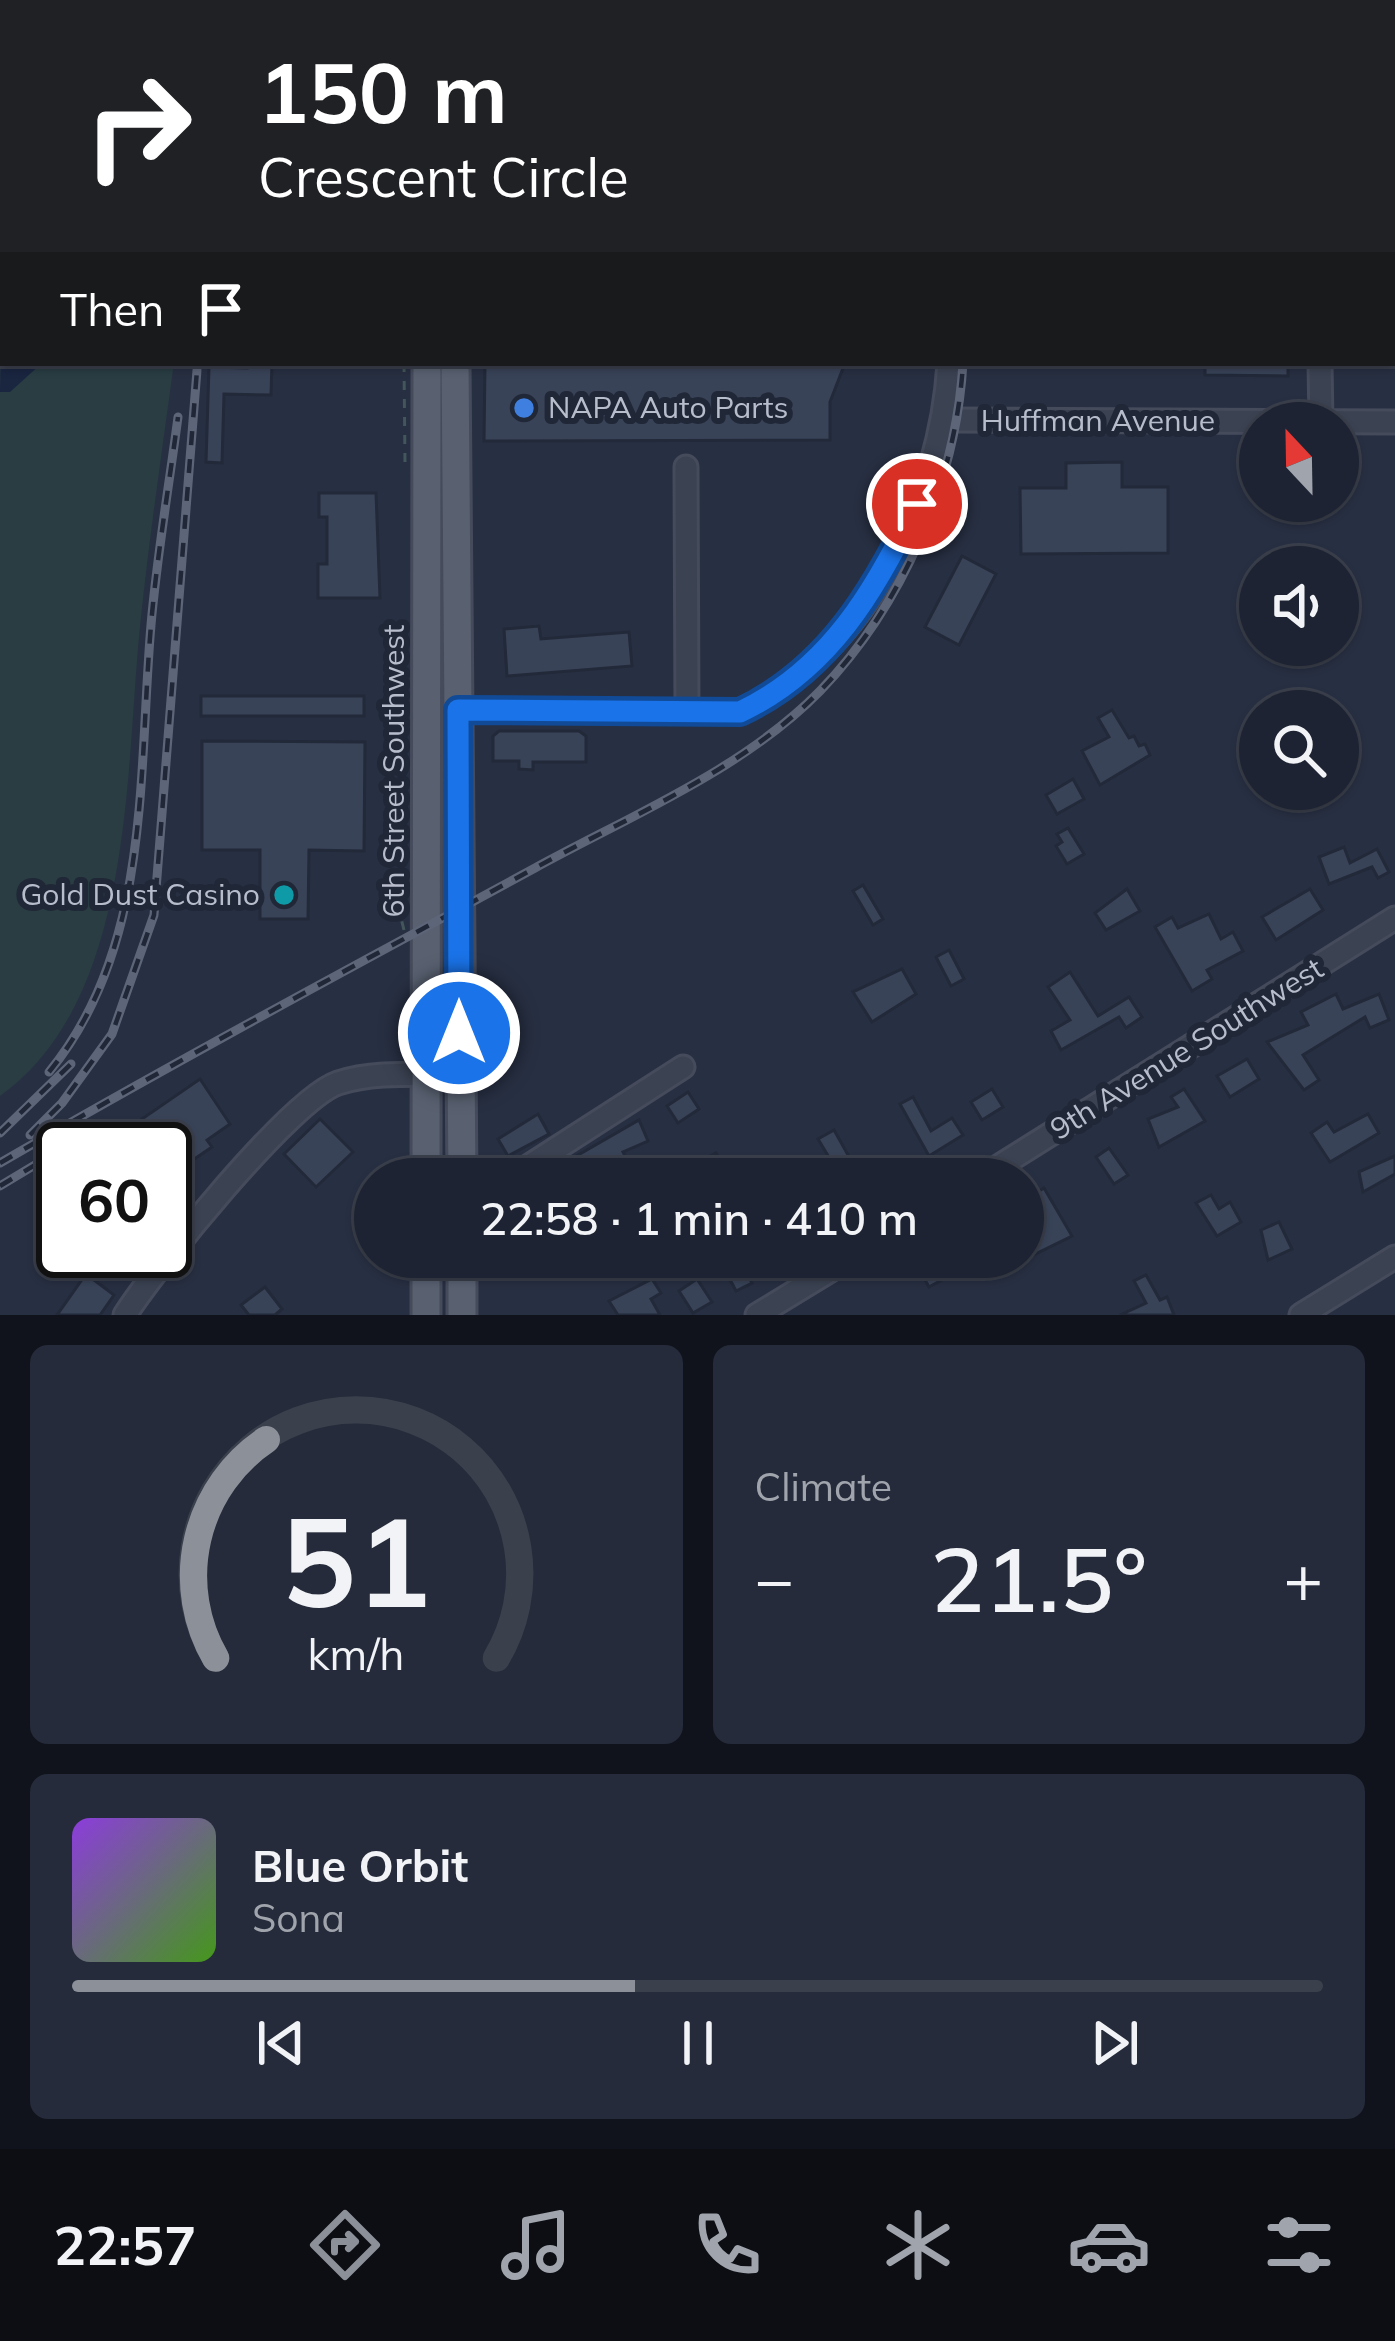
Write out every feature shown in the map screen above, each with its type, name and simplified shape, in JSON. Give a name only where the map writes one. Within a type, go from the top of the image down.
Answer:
[{"type":"main road","name":"6th Street Southwest","points":[[426,1158],[427,366]]},
{"type":"main road","name":"6th Street Southwest","points":[[455,366],[461,1158]]},
{"type":"main road","points":[[426,1278],[426,1315]]},
{"type":"main road","points":[[462,1278],[462,1315]]},
{"type":"street","points":[[458,710],[740,712],[782,692],[846,628],[896,548],[932,466],[945,421],[949,366]]},
{"type":"street","points":[[1320,366],[1321,402]]},
{"type":"street","name":"Huffman Avenue","points":[[945,421],[1239,422]]},
{"type":"street","name":"Huffman Avenue","points":[[1359,422],[1395,422]]},
{"type":"street","points":[[686,467],[687,712]]},
{"type":"street","name":"9th Avenue Southwest","points":[[1012,1158],[1395,918]]},
{"type":"street","points":[[542,1158],[683,1067]]},
{"type":"street","points":[[125,1315],[227,1189],[318,1094],[365,1078],[459,1074]]},
{"type":"street","points":[[1301,1315],[1395,1257]]},
{"type":"street","points":[[757,1315],[818,1278]]},
{"type":"shaded area","points":[[0,366],[174,366],[144,594],[115,881],[99,945],[76,1003],[44,1054],[0,1096]]},
{"type":"water","points":[[1,366],[39,366],[10,392],[0,392]]},
{"type":"building","points":[[272,366],[271,395],[224,394],[222,463],[206,462],[209,367]]},
{"type":"building","points":[[485,366],[844,366],[830,402],[830,440],[484,441]]},
{"type":"building","points":[[1205,366],[1288,366],[1288,376],[1205,375]]},
{"type":"building","points":[[1122,462],[1122,487],[1168,487],[1168,553],[1021,554],[1020,488],[1066,488],[1066,463]]},
{"type":"building","points":[[319,493],[376,493],[380,598],[318,598],[318,564],[327,564],[327,517],[319,517]]},
{"type":"building","points":[[962,556],[996,574],[959,645],[925,627]]},
{"type":"building","points":[[539,626],[541,639],[629,632],[632,666],[507,676],[504,629]]},
{"type":"building","points":[[201,696],[364,696],[364,716],[201,716]]},
{"type":"building","points":[[1112,710],[1129,738],[1134,736],[1139,746],[1145,744],[1150,755],[1100,785],[1082,751],[1109,737],[1098,718]]},
{"type":"building","points":[[499,731],[579,731],[586,736],[586,762],[533,762],[533,770],[519,769],[519,761],[493,761],[493,736]]},
{"type":"building","points":[[202,741],[365,742],[364,851],[309,850],[308,919],[260,919],[260,850],[202,850]]},
{"type":"building","points":[[1073,779],[1084,799],[1057,814],[1046,795]]},
{"type":"building","points":[[1068,828],[1084,854],[1067,864],[1056,846],[1062,842],[1057,834]]},
{"type":"building","points":[[1344,847],[1350,863],[1377,849],[1389,872],[1378,878],[1372,867],[1329,884],[1319,857]]},
{"type":"building","points":[[863,885],[883,919],[873,925],[853,891]]},
{"type":"building","points":[[1127,889],[1140,911],[1106,930],[1095,913]]},
{"type":"building","points":[[1310,889],[1323,910],[1276,940],[1262,917]]},
{"type":"building","points":[[1209,914],[1221,939],[1233,932],[1243,951],[1207,970],[1212,979],[1192,991],[1155,927],[1172,917],[1178,928]]},
{"type":"building","points":[[949,950],[964,979],[951,986],[936,957]]},
{"type":"building","points":[[902,969],[916,994],[872,1022],[853,992]]},
{"type":"building","points":[[1070,972],[1098,1016],[1129,997],[1142,1017],[1126,1028],[1119,1017],[1061,1050],[1051,1031],[1070,1020],[1048,987]]},
{"type":"building","points":[[1336,994],[1343,1009],[1379,994],[1389,1020],[1370,1028],[1365,1017],[1303,1055],[1319,1080],[1304,1090],[1267,1042],[1308,1025],[1301,1012]]},
{"type":"building","points":[[1247,1059],[1259,1079],[1230,1097],[1217,1076]]},
{"type":"building","points":[[200,1079],[230,1124],[207,1140],[212,1147],[192,1161],[192,1122],[138,1122]]},
{"type":"building","points":[[992,1089],[1003,1107],[982,1120],[971,1102]]},
{"type":"building","points":[[1184,1089],[1205,1121],[1159,1147],[1148,1119],[1178,1107],[1171,1097]]},
{"type":"building","points":[[688,1092],[699,1109],[678,1123],[667,1106]]},
{"type":"building","points":[[913,1097],[931,1131],[952,1118],[963,1135],[929,1156],[900,1104]]},
{"type":"building","points":[[538,1114],[549,1134],[508,1156],[498,1139]]},
{"type":"building","points":[[1368,1114],[1379,1133],[1330,1162],[1311,1133],[1327,1122],[1334,1132]]},
{"type":"building","points":[[320,1119],[353,1152],[316,1187],[284,1154]]},
{"type":"building","points":[[639,1120],[648,1141],[623,1152],[626,1158],[573,1158]]},
{"type":"building","points":[[834,1130],[850,1158],[829,1158],[818,1139]]},
{"type":"building","points":[[1109,1148],[1128,1175],[1114,1184],[1096,1157]]},
{"type":"building","points":[[1395,1156],[1395,1174],[1363,1192],[1359,1172]]},
{"type":"building","points":[[1044,1188],[1072,1236],[1044,1250]]},
{"type":"building","points":[[1211,1195],[1219,1209],[1230,1202],[1241,1222],[1217,1236],[1196,1203]]},
{"type":"building","points":[[1279,1222],[1292,1249],[1268,1260],[1261,1230]]},
{"type":"building","points":[[1146,1275],[1160,1300],[1167,1297],[1174,1315],[1120,1315],[1146,1303],[1134,1281]]},
{"type":"building","points":[[83,1278],[91,1278],[114,1295],[100,1315],[57,1315]]},
{"type":"building","points":[[729,1278],[750,1278],[752,1283],[736,1291]]},
{"type":"building","points":[[924,1278],[945,1278],[929,1287]]},
{"type":"building","points":[[652,1279],[661,1293],[651,1299],[660,1315],[618,1315],[609,1301]]},
{"type":"building","points":[[697,1279],[712,1302],[693,1313],[679,1291]]},
{"type":"building","points":[[265,1287],[282,1309],[275,1315],[249,1315],[241,1305]]},
{"type":"railway","points":[[0,1163],[685,789],[790,719],[850,657],[900,581],[937,496],[963,366]]},
{"type":"railway","points":[[30,1135],[62,1103],[112,1034],[154,915],[197,370]]},
{"type":"railway","points":[[49,1072],[82,1023],[106,971],[123,916],[140,801],[154,599],[178,417]]},
{"type":"railway","points":[[0,1133],[71,1064]]},
{"type":"railway","points":[[0,1186],[36,1164]]},
{"type":"place","name":"NAPA Auto Parts","points":[[524,408]]},
{"type":"place","name":"Gold Dust Casino","points":[[284,895]]},
{"type":"route","points":[[459,1033],[458,710],[740,712],[782,692],[846,628],[874,590],[917,504]]}]
